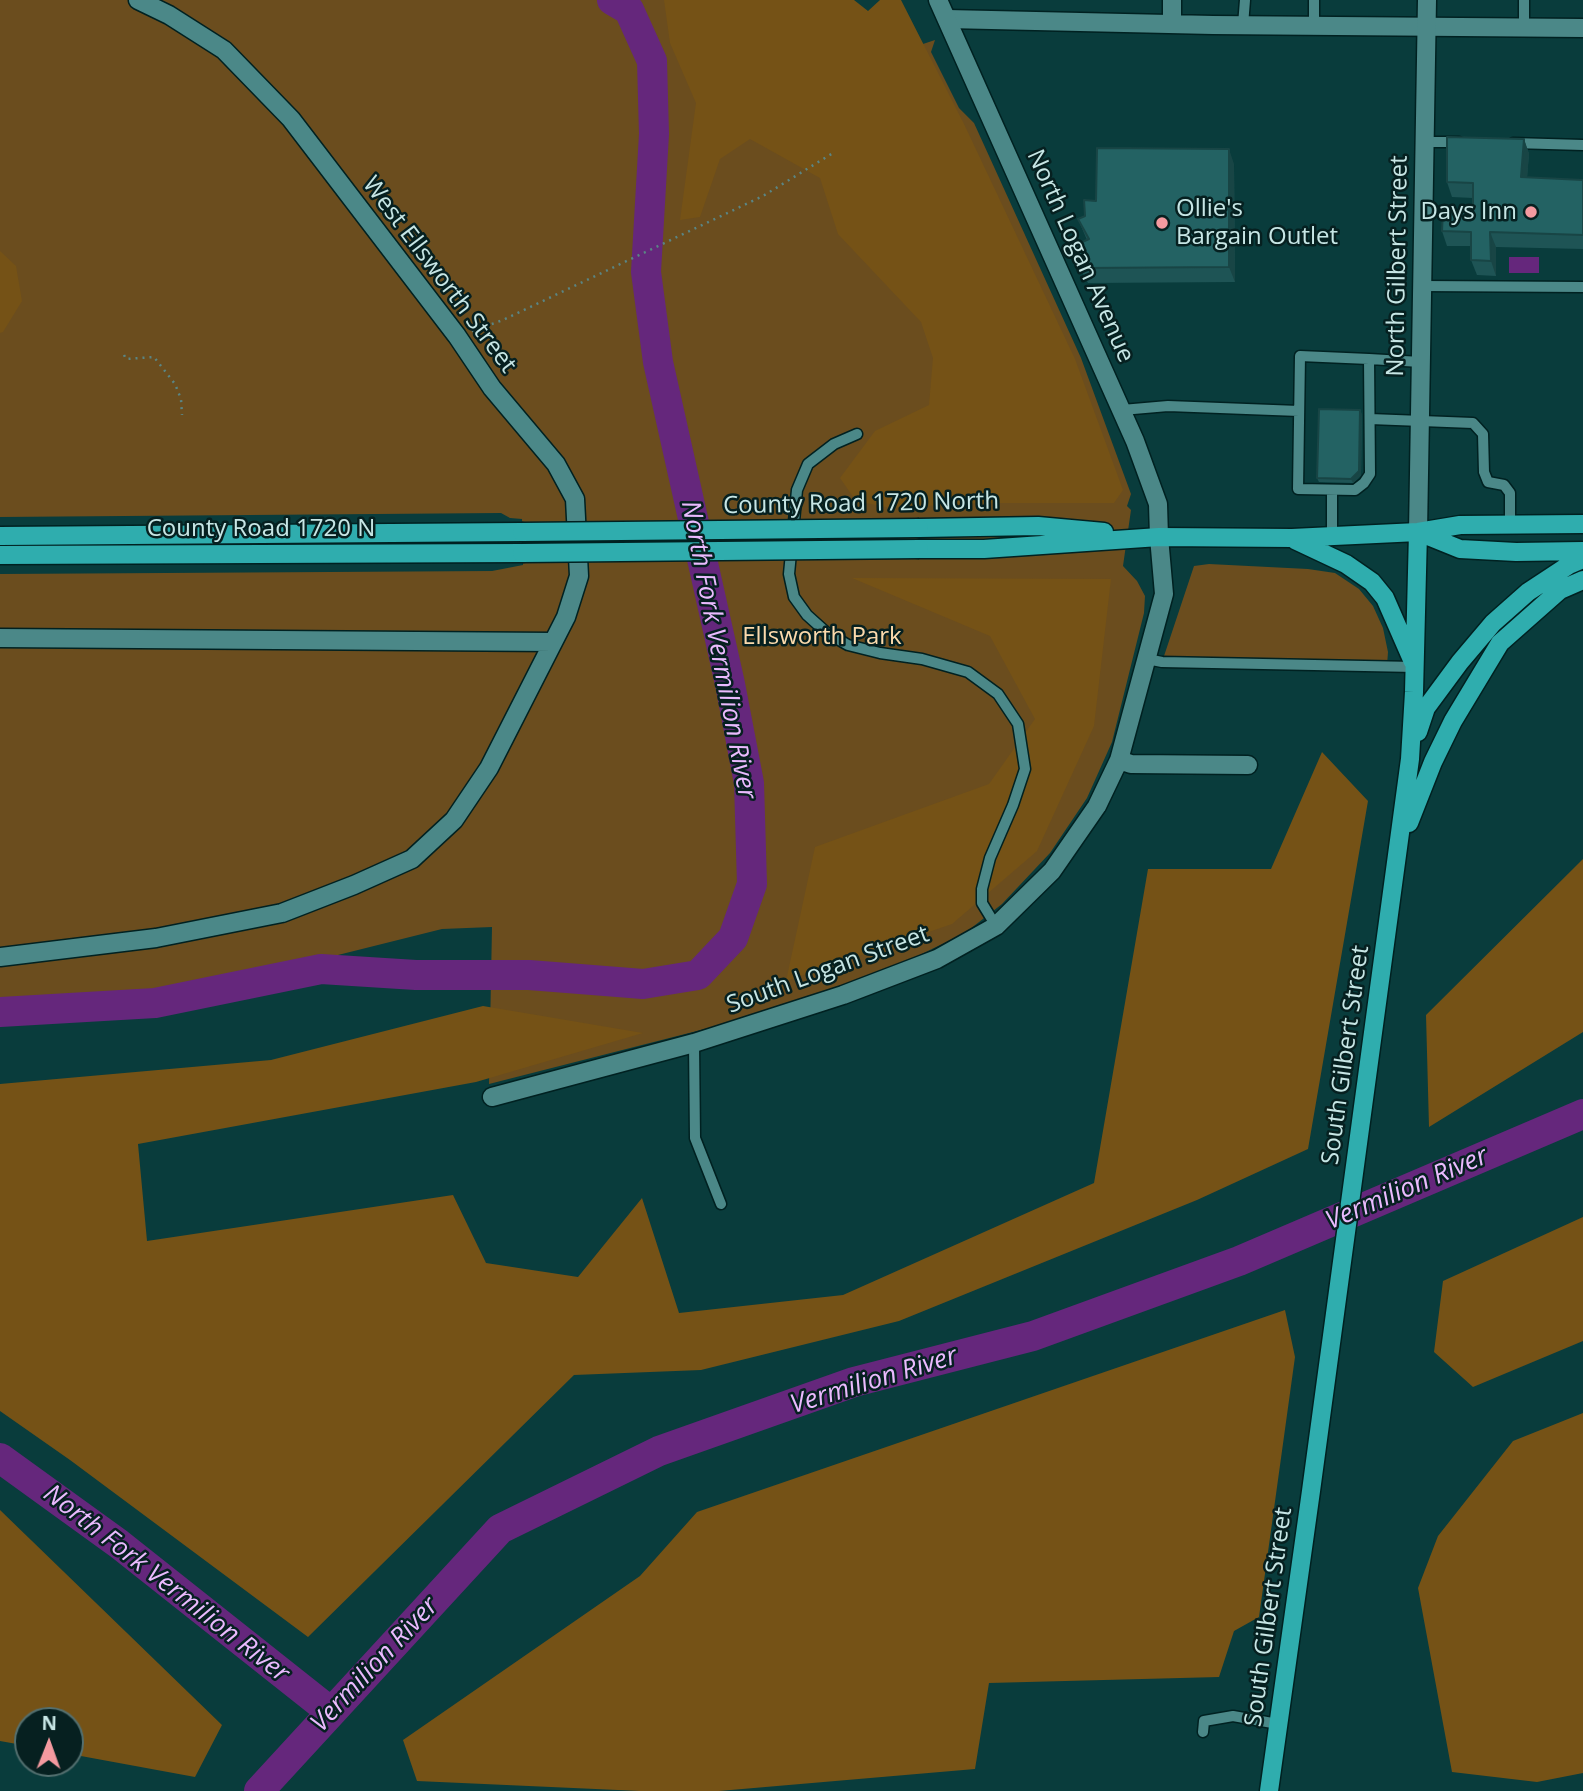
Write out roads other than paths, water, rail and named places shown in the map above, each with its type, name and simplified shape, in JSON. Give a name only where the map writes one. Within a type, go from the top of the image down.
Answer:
[{"type":"main road","points":[[1418,533],[1460,525],[1583,524]]},
{"type":"main road","name":"County Road 1720 North","points":[[522,532],[1038,526],[1159,537]]},
{"type":"main road","name":"County Road 1720 N","points":[[0,536],[522,532]]},
{"type":"main road","name":"County Road 1720 North","points":[[522,553],[984,550],[1159,537],[1292,538],[1418,533]]},
{"type":"main road","points":[[1418,533],[1460,549],[1583,551]]},
{"type":"main road","name":"South Gilbert Street","points":[[1269,1791],[1410,759],[1418,533]]},
{"type":"main road","points":[[1292,538],[1346,565],[1372,582],[1385,598],[1415,667]]},
{"type":"main road","name":"County Road 1720 N","points":[[0,555],[522,553]]},
{"type":"main road","points":[[1410,759],[1426,708],[1493,623],[1528,592],[1583,559]]},
{"type":"main road","points":[[1399,847],[1433,762],[1475,682],[1500,643],[1560,590],[1583,580]]},
{"type":"street","name":"West Ellsworth Street","points":[[0,957],[156,939],[282,912],[354,885],[412,859],[454,820],[489,768],[566,617],[579,576],[575,499],[556,464],[492,388],[457,335],[291,119],[224,50],[169,15],[138,0]]},
{"type":"street","name":"North Logan Avenue","points":[[938,0],[1122,410],[1158,504],[1159,537]]},
{"type":"street","points":[[1172,0],[1172,23]]},
{"type":"street","name":"North Gilbert Street","points":[[1418,533],[1427,0]]},
{"type":"street","points":[[947,19],[1583,28]]},
{"type":"street","name":"South Logan Street","points":[[492,1097],[694,1043],[843,995],[937,959],[996,926],[1052,871],[1097,806],[1119,760],[1164,594],[1159,537]]},
{"type":"street","points":[[0,638],[553,642]]},
{"type":"street","points":[[1119,760],[1131,764],[1248,765]]},
{"type":"lane","points":[[1243,25],[1245,0]]},
{"type":"lane","points":[[1314,0],[1314,26]]},
{"type":"lane","points":[[1524,0],[1524,27]]},
{"type":"lane","points":[[1425,142],[1470,142]]},
{"type":"lane","points":[[1497,142],[1583,145]]},
{"type":"lane","points":[[1422,286],[1583,287]]},
{"type":"lane","points":[[1369,359],[1370,474],[1364,484],[1355,490],[1298,489],[1300,356],[1369,359],[1421,362]]},
{"type":"lane","points":[[1122,410],[1168,406],[1299,411]]},
{"type":"lane","points":[[1370,419],[1473,423],[1483,434],[1484,472],[1488,482],[1504,485],[1510,493],[1510,525]]},
{"type":"lane","points":[[857,434],[834,444],[808,464],[797,490],[789,574],[794,597],[817,624],[848,645],[922,659],[968,672],[998,694],[1018,724],[1025,769],[990,858],[982,889],[982,904],[996,926]]},
{"type":"lane","points":[[1332,490],[1332,536]]},
{"type":"lane","points":[[1147,659],[1162,662],[1415,667]]},
{"type":"lane","points":[[694,1043],[695,1138],[721,1204]]},
{"type":"lane","points":[[1203,1732],[1203,1721],[1233,1716],[1278,1724]]},
{"type":"waterway","name":"North Fork Vermilion River","points":[[0,1012],[155,1003],[321,969],[416,975],[529,975],[643,984],[698,975],[733,938],[752,884],[749,783],[730,684],[658,362],[646,272],[654,134],[652,61],[629,10],[612,0]]},
{"type":"waterway","name":"Vermilion River","points":[[259,1791],[500,1529],[659,1451],[854,1382],[1033,1336],[1239,1261],[1583,1114]]},
{"type":"waterway","name":"North Fork Vermilion River","points":[[0,1458],[119,1544],[331,1712]]},
{"type":"place","name":"Days Inn","points":[[1531,212]]},
{"type":"place","name":"Ollie's Bargain Outlet","points":[[1162,223]]},
{"type":"park label","name":"Ellsworth Park","points":[[822,637]]}]
